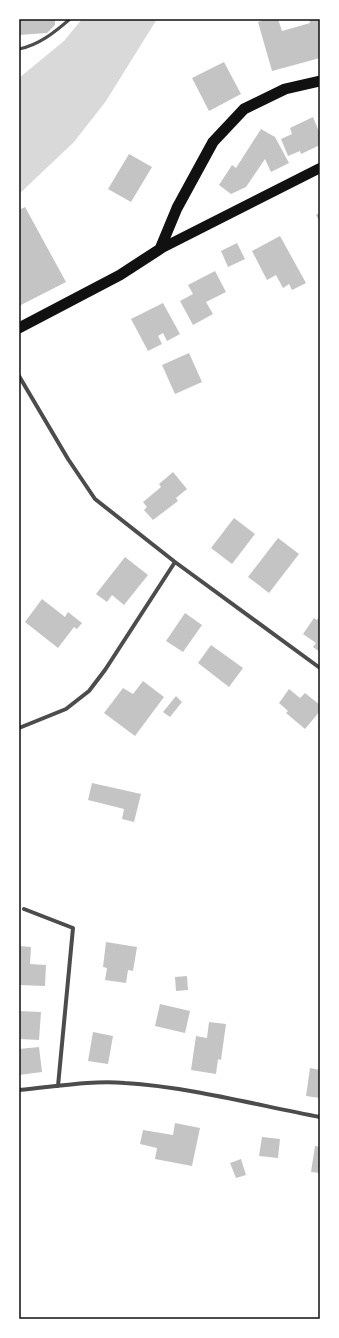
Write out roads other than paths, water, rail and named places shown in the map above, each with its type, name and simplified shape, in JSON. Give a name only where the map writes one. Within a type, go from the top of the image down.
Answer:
[{"type":"highway","points":[[19,328],[120,275],[160,249],[178,208],[213,142],[244,109],[285,89],[320,81]]},
{"type":"main road","points":[[160,249],[320,168]]},
{"type":"street","points":[[19,376],[91,494],[124,523],[175,562],[320,668]]},
{"type":"street","points":[[19,728],[66,709],[89,691],[105,670],[175,562]]},
{"type":"street","points":[[24,909],[73,928],[58,1086]]},
{"type":"street","points":[[19,1090],[124,1082],[172,1088],[320,1116]]},
{"type":"lane","points":[[19,49],[42,41],[56,32],[70,19]]}]
